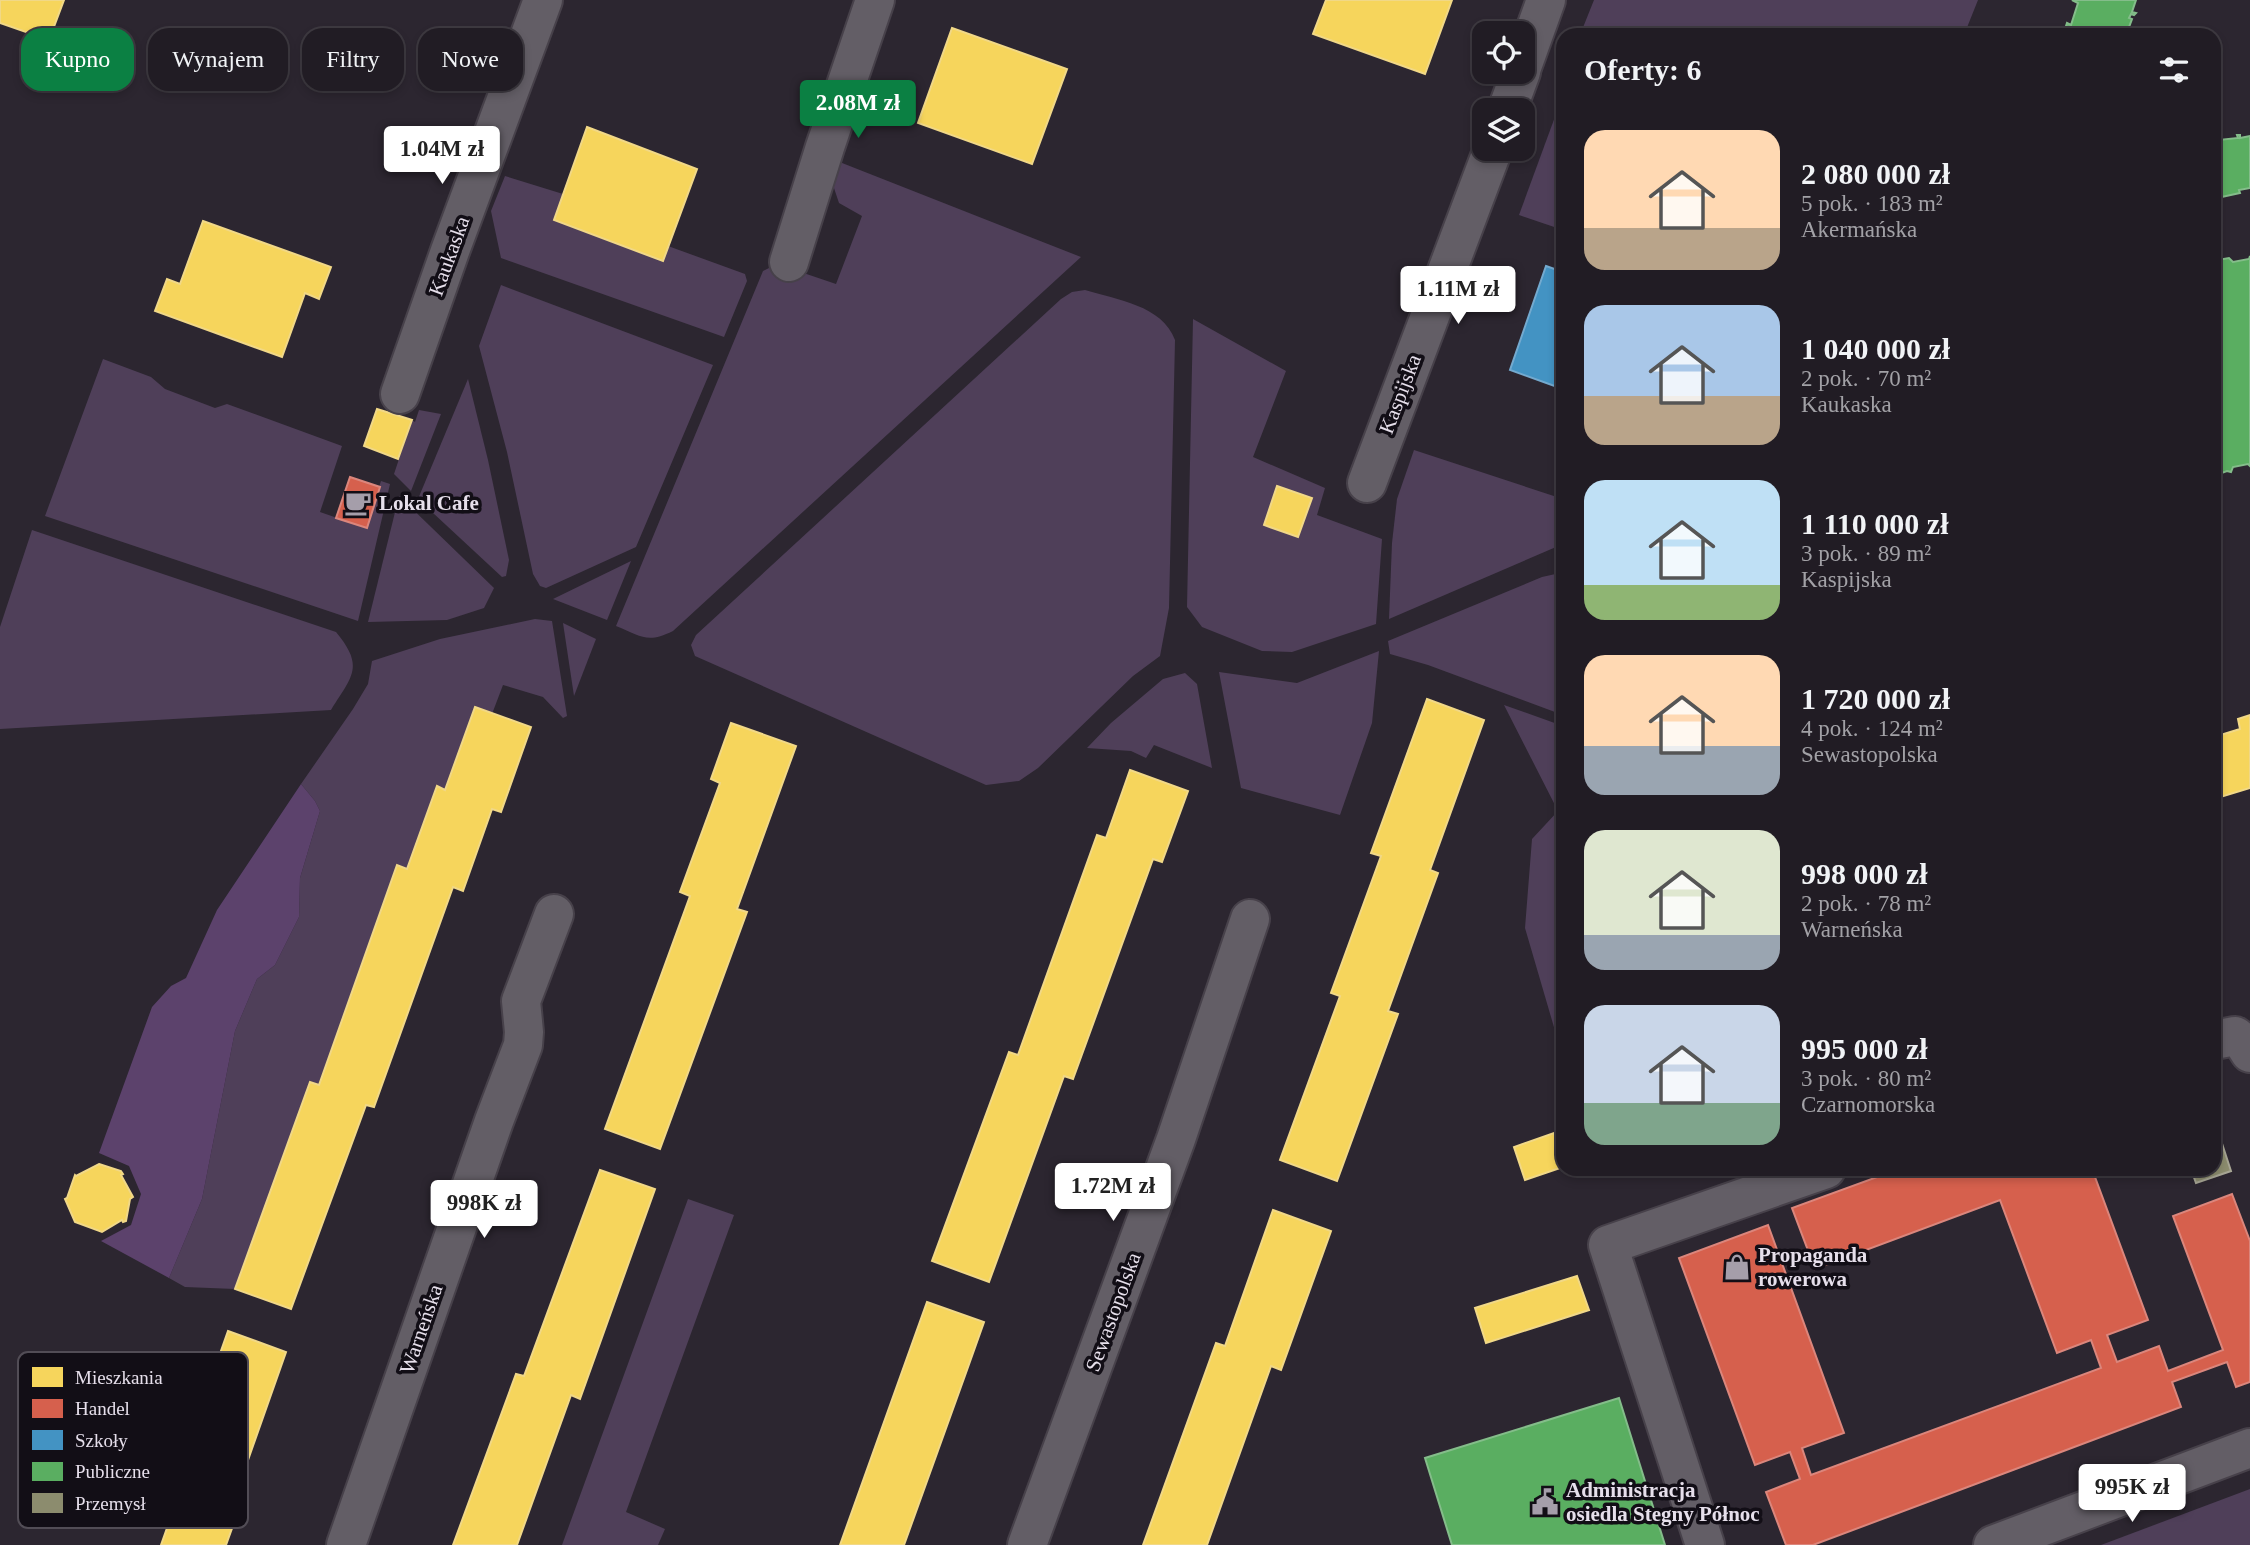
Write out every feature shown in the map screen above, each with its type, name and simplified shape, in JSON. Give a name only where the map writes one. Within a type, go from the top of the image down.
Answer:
[{"type":"street","name":"Kaukaska","points":[[400,394],[543,0]]},
{"type":"street","points":[[789,262],[874,0]]},
{"type":"street","points":[[1535,32],[1546,0]]},
{"type":"street","name":"Kaspijska","points":[[1367,483],[1488,161]]},
{"type":"street","name":"Warneńska","points":[[346,1545],[523,1045],[521,1001],[554,914]]},
{"type":"street","name":"Sewastopolska","points":[[1027,1545],[1176,1139],[1250,919]]},
{"type":"street","points":[[2221,1039],[2235,1036],[2250,1053]]},
{"type":"street","points":[[1705,1545],[1608,1245],[1806,1176]]},
{"type":"street","points":[[1993,1545],[2250,1448]]},
{"type":"shaded area","points":[[1594,0],[1978,0],[1967,28],[1583,28]]},
{"type":"shaded area","points":[[1556,114],[1556,228],[1519,215]]},
{"type":"shaded area","points":[[837,161],[1081,257],[673,631],[650,638],[616,626],[763,271],[777,264],[836,284],[862,216],[839,203],[832,182]]},
{"type":"shaded area","points":[[505,176],[563,194],[554,220],[662,260],[668,246],[745,274],[747,281],[724,337],[501,258],[491,211]]},
{"type":"shaded area","points":[[501,285],[713,365],[636,547],[546,588],[540,586],[533,574],[507,452],[479,346]]},
{"type":"shaded area","points":[[1085,290],[1149,311],[1169,328],[1175,340],[1169,608],[1160,656],[1133,676],[1038,768],[1019,781],[986,785],[695,656],[691,645],[696,635],[1061,299],[1072,292]]},
{"type":"shaded area","points":[[1193,319],[1286,371],[1253,457],[1325,488],[1317,515],[1382,539],[1376,624],[1292,652],[1262,651],[1202,627],[1187,607]]},
{"type":"shaded area","points":[[103,359],[151,377],[165,389],[215,408],[227,404],[342,446],[320,512],[366,528],[381,481],[390,484],[358,621],[45,516]]},
{"type":"shaded area","points":[[468,379],[509,560],[506,576],[502,577],[418,499]]},
{"type":"shaded area","points":[[419,410],[441,414],[411,491],[394,474],[412,420],[415,422]]},
{"type":"shaded area","points":[[1414,450],[1556,497],[1556,547],[1389,619],[1397,499]]},
{"type":"shaded area","points":[[399,496],[494,588],[484,608],[447,620],[368,622]]},
{"type":"shaded area","points":[[32,530],[336,632],[345,644],[353,663],[349,680],[331,710],[0,729],[0,627]]},
{"type":"shaded area","points":[[631,561],[607,620],[553,599]]},
{"type":"shaded area","points":[[1556,574],[1556,712],[1428,665],[1390,654],[1388,641],[1542,577]]},
{"type":"shaded area","points":[[535,619],[552,621],[567,716],[563,718],[543,697],[503,685],[492,714],[445,790],[437,787],[407,869],[397,865],[319,1085],[310,1083],[235,1289],[185,1287],[169,1278],[202,1199],[235,1031],[257,979],[275,965],[299,917],[300,878],[320,811],[301,784],[368,684],[372,661],[440,639]]},
{"type":"shaded area","points":[[563,623],[596,639],[574,696]]},
{"type":"shaded area","points":[[1379,651],[1372,723],[1340,815],[1241,788],[1219,672],[1297,683]]},
{"type":"shaded area","points":[[1185,673],[1197,684],[1212,768],[1154,745],[1146,758],[1131,751],[1087,748],[1111,723],[1163,679]]},
{"type":"shaded area","points":[[1504,705],[1556,724],[1556,807]]},
{"type":"shaded area","points":[[301,784],[320,811],[300,878],[299,917],[275,965],[257,979],[235,1031],[202,1199],[169,1278],[101,1241],[131,1225],[141,1194],[129,1166],[99,1153],[152,1007],[171,986],[186,978],[217,910]]},
{"type":"shaded area","points":[[1556,813],[1556,1034],[1525,928],[1532,839]]},
{"type":"shaded area","points":[[688,1199],[734,1215],[626,1512],[665,1529],[658,1545],[562,1545]]},
{"type":"shaded area","points":[[2250,1489],[2250,1545],[2101,1545]]},
{"type":"building: Mieszkania","points":[[0,0],[64,0],[54,28],[21,28],[21,30],[0,23]]},
{"type":"building: Mieszkania","points":[[1326,0],[1452,0],[1425,74],[1313,34]]},
{"type":"building: Mieszkania","points":[[952,28],[1067,69],[1032,164],[918,123]]},
{"type":"building: Mieszkania","points":[[587,127],[697,169],[663,261],[554,220]]},
{"type":"building: Mieszkania","points":[[203,221],[331,267],[319,299],[305,293],[282,357],[155,311],[167,279],[180,284]]},
{"type":"building: Mieszkania","points":[[377,409],[412,420],[398,459],[364,446]]},
{"type":"building: Mieszkania","points":[[1277,486],[1312,498],[1298,537],[1264,525]]},
{"type":"building: Mieszkania","points":[[1427,699],[1484,720],[1430,870],[1438,873],[1388,1011],[1398,1014],[1337,1181],[1280,1160],[1340,996],[1331,993],[1381,856],[1371,853]]},
{"type":"building: Mieszkania","points":[[475,707],[531,727],[501,812],[492,809],[463,891],[453,887],[374,1107],[366,1105],[291,1309],[235,1289],[310,1082],[319,1085],[397,865],[407,869],[437,786],[445,790]]},
{"type":"building: Mieszkania","points":[[2250,715],[2250,788],[2221,797],[2221,735],[2240,729],[2238,719]]},
{"type":"building: Mieszkania","points":[[731,723],[796,746],[737,909],[747,912],[660,1149],[605,1129],[690,896],[680,892],[720,783],[711,779]]},
{"type":"building: Mieszkania","points":[[1130,770],[1188,791],[1162,862],[1153,859],[1073,1079],[1064,1076],[989,1282],[932,1261],[1009,1052],[1018,1055],[1097,835],[1106,838]]},
{"type":"building: Mieszkania","points":[[1554,1133],[1556,1169],[1525,1180],[1514,1147]]},
{"type":"building: Mieszkania","points":[[99,1164],[121,1171],[133,1197],[130,1199],[126,1221],[122,1220],[102,1232],[75,1222],[65,1199],[75,1175]]},
{"type":"building: Mieszkania","points":[[600,1170],[655,1189],[580,1399],[571,1395],[517,1545],[453,1545],[516,1374],[524,1376]]},
{"type":"building: Mieszkania","points":[[1273,1210],[1331,1231],[1281,1370],[1271,1366],[1207,1545],[1143,1545],[1216,1343],[1225,1346]]},
{"type":"building: Mieszkania","points":[[1577,1276],[1589,1310],[1486,1343],[1475,1308]]},
{"type":"building: Mieszkania","points":[[927,1302],[984,1322],[967,1370],[904,1545],[840,1545]]},
{"type":"building: Mieszkania","points":[[228,1331],[286,1352],[248,1460],[248,1352],[221,1352]]},
{"type":"building: Mieszkania","points":[[167,1528],[232,1528],[226,1545],[161,1545]]},
{"type":"building: Handel","name":"Lokal Cafe","points":[[350,477],[380,487],[367,528],[336,518]]},
{"type":"building: Handel","points":[[1880,1176],[2095,1176],[2148,1320],[2107,1335],[2117,1362],[2159,1346],[2168,1371],[2223,1350],[2173,1216],[2232,1194],[2250,1241],[2250,1382],[2236,1387],[2227,1362],[2172,1382],[2181,1407],[1813,1545],[1786,1545],[1766,1492],[1800,1479],[1790,1452],[1755,1465],[1679,1258],[1768,1225],[1844,1433],[1802,1448],[1811,1475],[2101,1368],[2091,1340],[2057,1353],[2000,1200],[1815,1269],[1792,1208]]},
{"type":"building: Szkoły","points":[[1546,266],[1556,270],[1556,386],[1510,370]]},
{"type":"building: Publiczne","points":[[2072,0],[2136,0],[2132,12],[2136,13],[2129,18],[2132,19],[2129,28],[2070,28],[2066,26],[2067,23],[2071,25],[2078,3]]},
{"type":"building: Publiczne","points":[[2237,135],[2240,135],[2240,138],[2250,136],[2250,188],[2221,197],[2221,140],[2238,138]]},
{"type":"building: Publiczne","points":[[2250,256],[2250,466],[2248,464],[2233,467],[2231,472],[2221,473],[2221,259],[2229,258],[2233,262],[2249,259]]},
{"type":"building: Publiczne","name":"Administracja osiedla Stegny Północ","points":[[1619,1398],[1665,1545],[1452,1545],[1425,1458]]},
{"type":"building: Przemysł","points":[[2221,1140],[2231,1171],[2221,1174]]},
{"type":"building: Przemysł","points":[[2194,1176],[2216,1176],[2196,1183]]},
{"type":"place","name":"Lokal Cafe","points":[[358,503]]},
{"type":"place","name":"Propaganda rowerowa","points":[[1737,1267]]},
{"type":"place","name":"Administracja osiedla Stegny Północ","points":[[1545,1502]]}]
